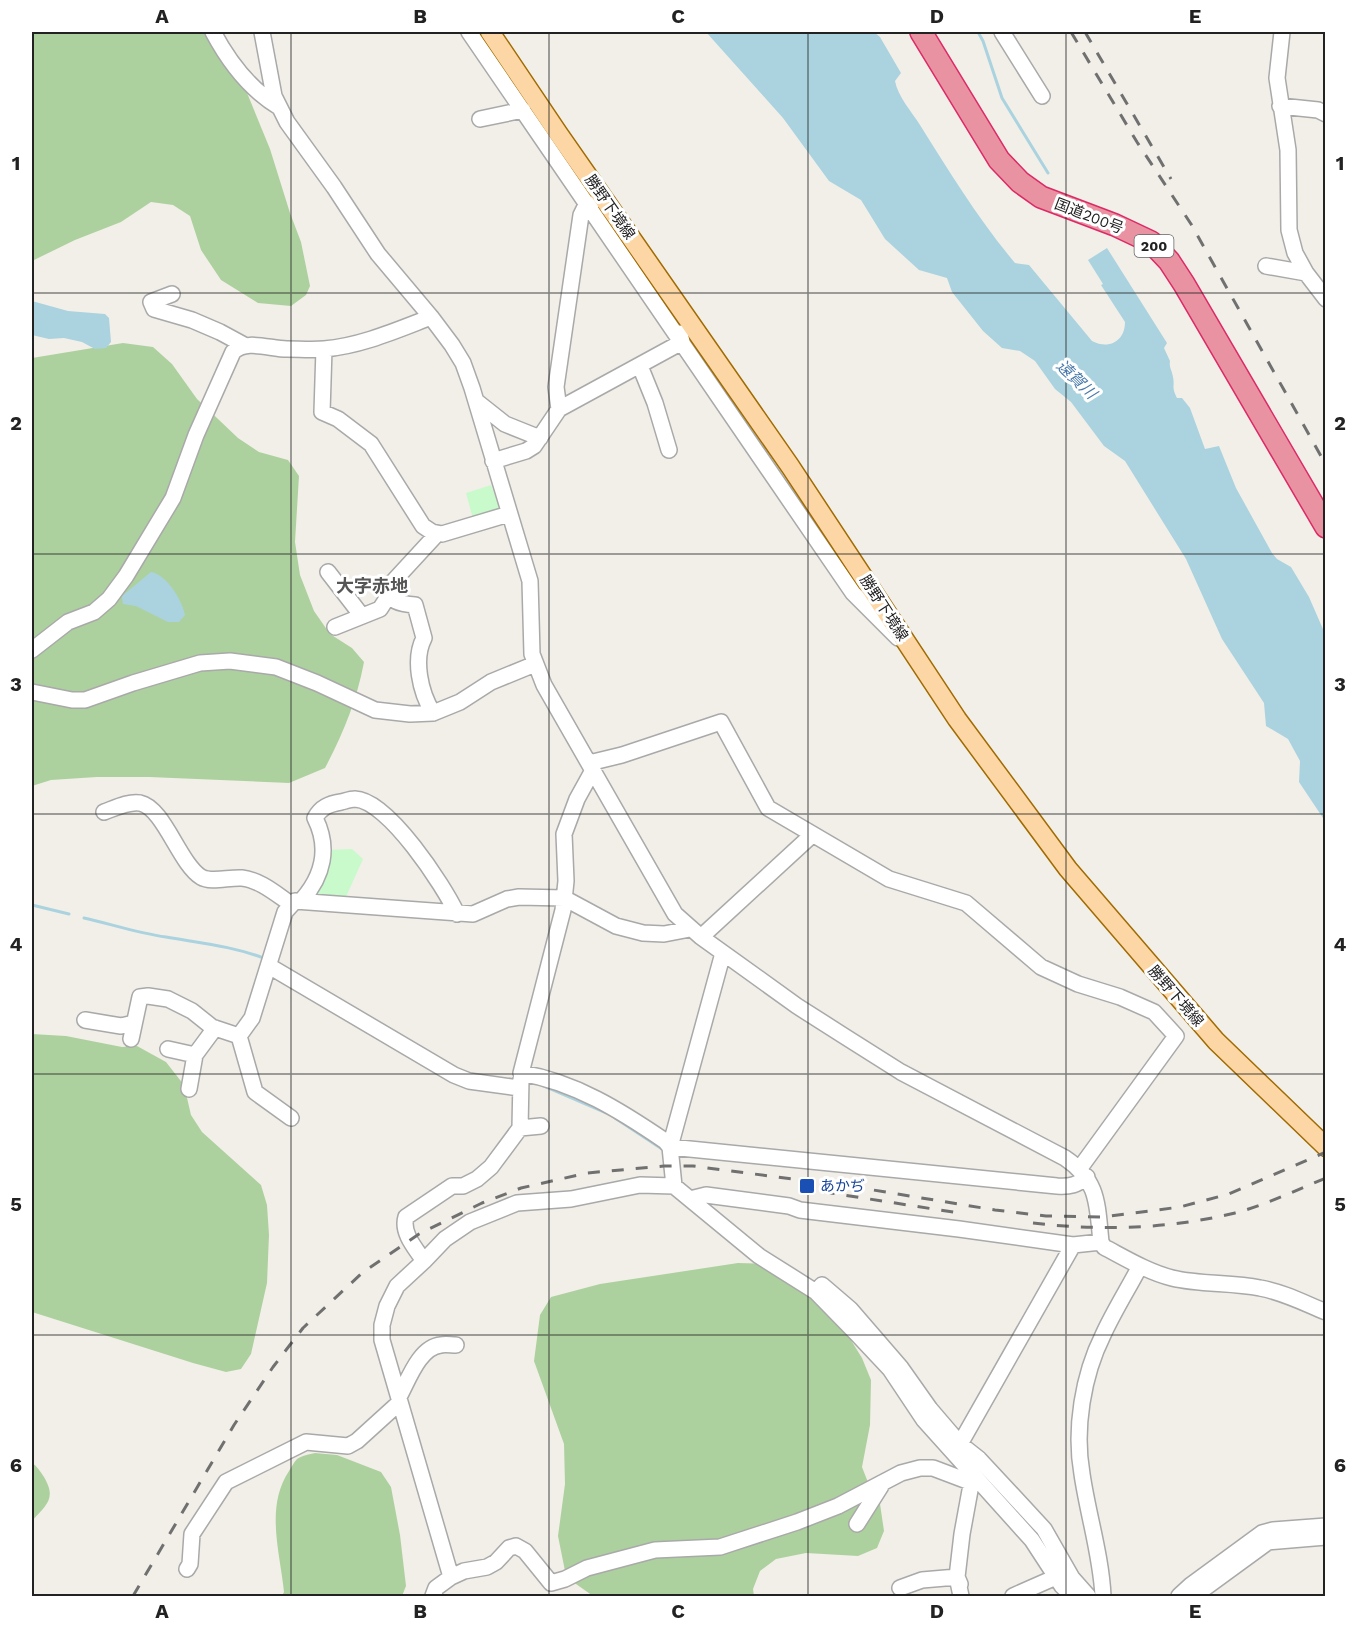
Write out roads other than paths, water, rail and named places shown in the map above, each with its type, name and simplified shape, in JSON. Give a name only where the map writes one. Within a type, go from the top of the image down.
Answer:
[{"type":"highway","name":"国道200号","points":[[921,32],[999,160],[1020,182],[1041,197],[1115,225],[1151,242],[1169,261],[1326,527]]},
{"type":"main road","name":"勝野下境線","points":[[490,32],[742,398],[957,719],[1068,869],[1216,1041],[1326,1147]]},
{"type":"street","points":[[213,32],[222,49],[244,79],[279,107]]},
{"type":"street","points":[[262,32],[274,96],[286,122],[378,254],[431,317],[463,363],[530,581],[531,637],[535,664],[544,685],[675,914],[695,933],[797,1006],[901,1072],[1065,1158],[1083,1173],[1094,1192],[1101,1242],[1104,1247],[1140,1266],[1169,1277],[1192,1282],[1242,1285],[1268,1290],[1326,1312]]},
{"type":"street","points":[[469,32],[853,593],[896,637],[908,645]]},
{"type":"street","points":[[1002,32],[1042,96]]},
{"type":"street","points":[[1282,32],[1277,78],[1288,150],[1289,230],[1295,253],[1306,273],[1326,299]]},
{"type":"street","points":[[507,87],[536,116],[558,133]]},
{"type":"street","points":[[1280,106],[1318,110],[1326,114]]},
{"type":"street","points":[[480,119],[523,110]]},
{"type":"street","points":[[587,203],[614,227],[630,235]]},
{"type":"street","points":[[558,409],[556,387],[581,215],[587,203]]},
{"type":"street","points":[[1266,266],[1306,273]]},
{"type":"street","points":[[660,279],[667,304],[685,347],[698,357],[724,388],[742,398]]},
{"type":"street","points":[[172,294],[151,302],[154,309],[192,320],[244,345],[283,349],[324,349],[355,343],[385,335],[431,317]]},
{"type":"street","points":[[32,650],[68,622],[94,612],[109,599],[126,576],[173,498],[196,435],[233,352],[244,345]]},
{"type":"street","points":[[493,461],[526,452],[534,446],[558,409],[640,366],[685,347]]},
{"type":"street","points":[[324,349],[322,412],[338,419],[371,444],[423,526],[437,534]]},
{"type":"street","points":[[640,366],[655,402],[669,450]]},
{"type":"street","points":[[476,401],[505,424],[540,438]]},
{"type":"street","points":[[335,627],[380,609],[388,595],[388,586],[437,534],[509,514]]},
{"type":"street","points":[[328,573],[362,616]]},
{"type":"street","points":[[388,595],[398,603],[415,604],[424,638],[419,648],[418,658],[422,683],[427,704],[433,713]]},
{"type":"street","points":[[32,692],[72,700],[85,700],[133,682],[200,663],[230,661],[276,667],[375,710],[410,714],[433,713],[460,702],[491,682],[535,664]]},
{"type":"street","points":[[269,966],[454,1075],[469,1081],[520,1081],[540,1076],[586,1094],[625,1114],[670,1147],[1057,1186],[1078,1183],[1176,1036],[1154,1012],[1120,997],[1078,984],[1041,967],[966,903],[889,879],[768,808],[721,722],[591,766],[564,834],[566,880],[563,910],[520,1081],[520,1128],[491,1167],[477,1179],[463,1186],[452,1186],[406,1217],[404,1225],[406,1234],[424,1261]]},
{"type":"street","points":[[239,1036],[252,1018],[285,912],[312,888],[321,871],[320,828],[315,818],[329,804],[356,799],[375,808],[392,822],[418,851],[448,895],[457,914]]},
{"type":"street","points":[[104,812],[128,804],[140,803],[150,808],[172,836],[182,857],[202,878],[216,880],[244,878],[296,902],[473,914],[507,899],[564,898],[616,926],[643,933],[664,934],[695,933],[812,835]]},
{"type":"street","points":[[674,1186],[670,1147],[723,953]]},
{"type":"street","points":[[85,1020],[121,1026],[132,1031],[140,997],[148,996],[168,999],[192,1011],[215,1028],[239,1036]]},
{"type":"street","points":[[189,1089],[195,1055],[215,1028]]},
{"type":"street","points":[[239,1036],[255,1092],[291,1118]]},
{"type":"street","points":[[168,1049],[195,1055]]},
{"type":"street","points":[[520,1128],[541,1126]]},
{"type":"street","points":[[451,1577],[382,1340],[382,1325],[387,1306],[397,1286],[445,1239],[470,1222],[517,1203],[571,1199],[640,1185],[674,1186],[759,1256],[818,1290],[890,1370],[924,1420],[958,1448],[979,1459],[1044,1529],[1072,1578],[1088,1596]]},
{"type":"street","points":[[690,1199],[706,1195],[879,1221],[892,1220],[959,1228],[1073,1245],[1101,1242]]},
{"type":"street","points":[[958,1448],[1073,1245]]},
{"type":"street","points":[[1103,1596],[1102,1572],[1081,1472],[1080,1432],[1086,1383],[1102,1337],[1140,1266]]},
{"type":"street","points":[[187,1569],[190,1564],[192,1534],[226,1482],[306,1442],[348,1446],[357,1441],[400,1399],[421,1358],[429,1349],[440,1345],[456,1345]]},
{"type":"street","points":[[958,1448],[972,1478],[1032,1540],[1056,1577],[1072,1596]]},
{"type":"street","points":[[432,1596],[436,1588],[451,1577],[464,1571],[487,1567],[496,1562],[509,1548],[516,1546],[525,1551],[551,1583],[565,1579],[586,1568],[655,1550],[720,1547],[838,1506],[901,1473],[920,1468],[933,1468],[972,1478]]},
{"type":"street","points":[[961,1596],[957,1577],[972,1478]]},
{"type":"street","points":[[857,1524],[882,1483]]},
{"type":"street","points":[[1179,1596],[1262,1533],[1326,1526]]},
{"type":"street","points":[[1194,1596],[1268,1542],[1326,1537]]},
{"type":"street","points":[[900,1588],[922,1580],[957,1577]]},
{"type":"street","points":[[957,1577],[968,1596]]},
{"type":"street","points":[[1013,1596],[1056,1577]]},
{"type":"water","name":"遠賀川","points":[[706,32],[874,32],[880,37],[901,73],[895,81],[902,99],[989,230],[1015,263],[1029,265],[1092,341],[1098,344],[1110,344],[1119,339],[1125,322],[1088,260],[1107,248],[1167,343],[1164,348],[1170,361],[1175,394],[1177,398],[1182,398],[1190,408],[1205,449],[1219,446],[1236,488],[1272,553],[1277,559],[1291,567],[1309,597],[1326,636],[1325,821],[1299,782],[1300,761],[1288,739],[1266,726],[1264,703],[1222,639],[1186,559],[1125,461],[1104,446],[1071,402],[1055,389],[1035,361],[1020,351],[1002,348],[983,331],[952,292],[947,278],[919,270],[885,239],[861,200],[829,181],[783,118]]},
{"type":"water","points":[[32,301],[68,311],[105,314],[109,318],[111,342],[106,348],[95,349],[82,342],[64,338],[49,339],[32,335]]},
{"type":"water","points":[[151,572],[168,583],[181,602],[185,615],[179,622],[168,622],[136,606],[123,604],[122,596]]},
{"type":"waterway","points":[[978,32],[1002,98],[1048,173]]},
{"type":"waterway","points":[[32,905],[69,914]]},
{"type":"waterway","points":[[84,918],[145,933],[229,948],[266,959]]},
{"type":"waterway","points":[[544,1086],[609,1114]]},
{"type":"waterway","points":[[615,1118],[662,1149]]},
{"type":"railway","points":[[1071,32],[1137,142],[1191,224],[1326,465]]},
{"type":"railway","points":[[1085,32],[1171,179]]},
{"type":"railway","points":[[133,1596],[234,1425],[273,1367],[303,1328],[362,1273],[419,1234],[482,1203],[521,1188],[587,1173],[664,1166],[693,1166],[861,1188],[995,1210],[1046,1216],[1103,1217],[1180,1207],[1229,1194],[1326,1152]]},
{"type":"railway","points":[[1033,1223],[1109,1228],[1185,1222],[1247,1210],[1326,1178]]},
{"type":"railway","points":[[799,1188],[959,1213]]},
{"type":"place","name":"あかぢ","points":[[807,1186]]},
{"type":"district","name":"大字赤地","points":[[372,586]]}]
